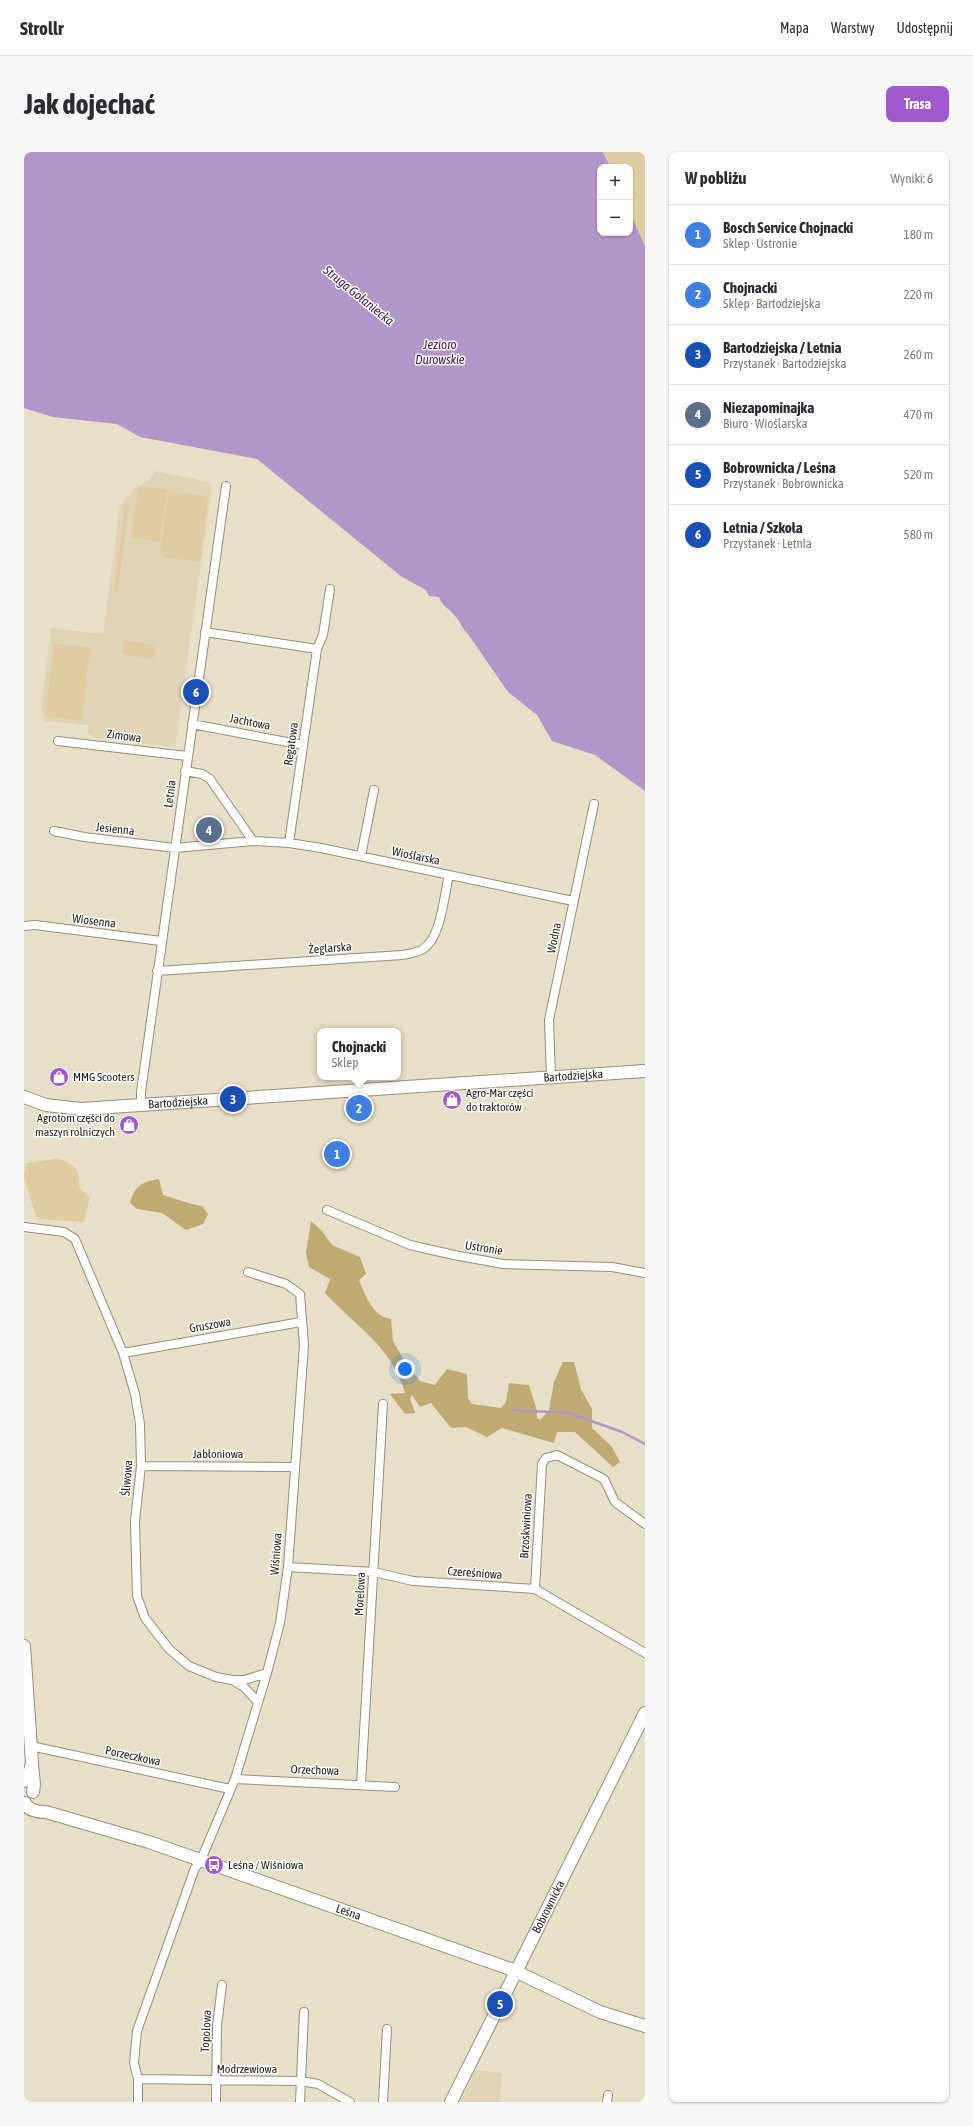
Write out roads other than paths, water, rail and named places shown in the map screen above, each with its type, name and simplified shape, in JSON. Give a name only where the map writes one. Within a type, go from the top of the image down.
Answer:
[{"type":"street","name":"Letnia","points":[[141,1105],[140,1092],[226,486]]},
{"type":"street","name":"Regatowa","points":[[288,843],[317,649],[323,635],[330,589]]},
{"type":"street","points":[[205,632],[317,649]]},
{"type":"street","name":"Jachtowa","points":[[192,724],[303,745]]},
{"type":"street","name":"Zimowa","points":[[58,741],[187,756]]},
{"type":"street","points":[[185,771],[202,774],[210,779],[253,841]]},
{"type":"street","points":[[361,856],[374,790]]},
{"type":"street","name":"Wodna","points":[[551,1077],[549,1020],[594,804]]},
{"type":"street","name":"Jesienna","points":[[54,831],[84,837],[175,848]]},
{"type":"street","name":"Wioślarska","points":[[175,848],[253,841],[288,843],[361,856],[573,901]]},
{"type":"street","name":"Żeglarska","points":[[157,971],[402,956],[415,953],[429,945],[435,934],[449,875]]},
{"type":"street","name":"Wiosenna","points":[[24,926],[35,925],[161,941]]},
{"type":"street","name":"Bartodziejska","points":[[24,1097],[46,1106],[69,1109],[645,1071]]},
{"type":"street","name":"Ustronie","points":[[327,1210],[410,1245],[454,1256],[503,1264],[612,1267],[645,1273]]},
{"type":"street","name":"Śliwowa","points":[[24,1227],[64,1232],[75,1239],[123,1352],[136,1394],[140,1424],[141,1466],[135,1521],[137,1596],[144,1618],[169,1649],[188,1666],[216,1677],[232,1680],[244,1680],[267,1673]]},
{"type":"street","name":"Wiśniowa","points":[[138,2102],[138,2079],[134,2063],[137,2031],[195,1868],[201,1860],[235,1779],[257,1701],[267,1673],[280,1623],[288,1567],[304,1345],[300,1294],[286,1284],[248,1272]]},
{"type":"street","name":"Gruszowa","points":[[123,1352],[301,1322]]},
{"type":"street","name":"Morelowa","points":[[361,1784],[383,1404]]},
{"type":"street","name":"Brzoskwiniowa","points":[[535,1589],[542,1464],[546,1458],[556,1455],[604,1479],[615,1502],[645,1524]]},
{"type":"street","name":"Jabłoniowa","points":[[141,1466],[295,1467]]},
{"type":"street","name":"Czereśniowa","points":[[288,1567],[374,1572],[413,1581],[535,1589],[645,1653]]},
{"type":"street","points":[[24,1646],[32,1763],[34,1771],[27,1795]]},
{"type":"street","name":"Śliwowa","points":[[232,1680],[244,1687],[257,1701]]},
{"type":"street","name":"Bobrownicka","points":[[451,2102],[645,1712]]},
{"type":"street","name":"Porzeczkowa","points":[[31,1746],[230,1788]]},
{"type":"street","name":"Orzechowa","points":[[235,1779],[361,1784],[395,1787]]},
{"type":"street","name":"Leśna","points":[[27,1795],[46,1812],[121,1833],[201,1860],[516,1972],[600,2012],[645,2026]]},
{"type":"street","name":"Topolowa","points":[[216,2102],[217,2026],[222,1985]]},
{"type":"street","points":[[300,2102],[304,2012]]},
{"type":"street","points":[[383,2102],[387,2029]]},
{"type":"street","name":"Modrzewiowa","points":[[138,2079],[301,2081],[318,2084],[350,2102]]},
{"type":"water","name":"Jezioro Durowskie","points":[[24,152],[603,152],[609,164],[597,164],[597,236],[633,236],[633,220],[645,246],[645,791],[595,755],[552,741],[537,715],[508,692],[463,629],[457,618],[444,605],[439,597],[429,596],[426,590],[402,577],[257,459],[140,437],[117,424],[53,417],[24,408]]},
{"type":"waterway","points":[[512,1410],[569,1413],[622,1432],[645,1444]]},
{"type":"place","name":"Letnia / Szkoła","points":[[196,692]]},
{"type":"place","name":"Niezapominajka","points":[[209,830]]},
{"type":"place","name":"MMG Scooters","points":[[59,1077]]},
{"type":"place","name":"Bartodziejska / Letnia","points":[[233,1099]]},
{"type":"place","name":"Agro-Mar części do traktorów","points":[[452,1100]]},
{"type":"place","name":"Chojnacki","points":[[359,1108]]},
{"type":"place","name":"Agrotom części do maszyn rolniczych","points":[[129,1125]]},
{"type":"place","name":"Bosch Service Chojnacki","points":[[337,1154]]},
{"type":"place","name":"Leśna / Wiśniowa","points":[[214,1865]]},
{"type":"place","name":"Bobrownicka / Leśna","points":[[500,2004]]},
{"type":"water label","name":"Struga Gołaniecka","points":[[359,295]]}]
